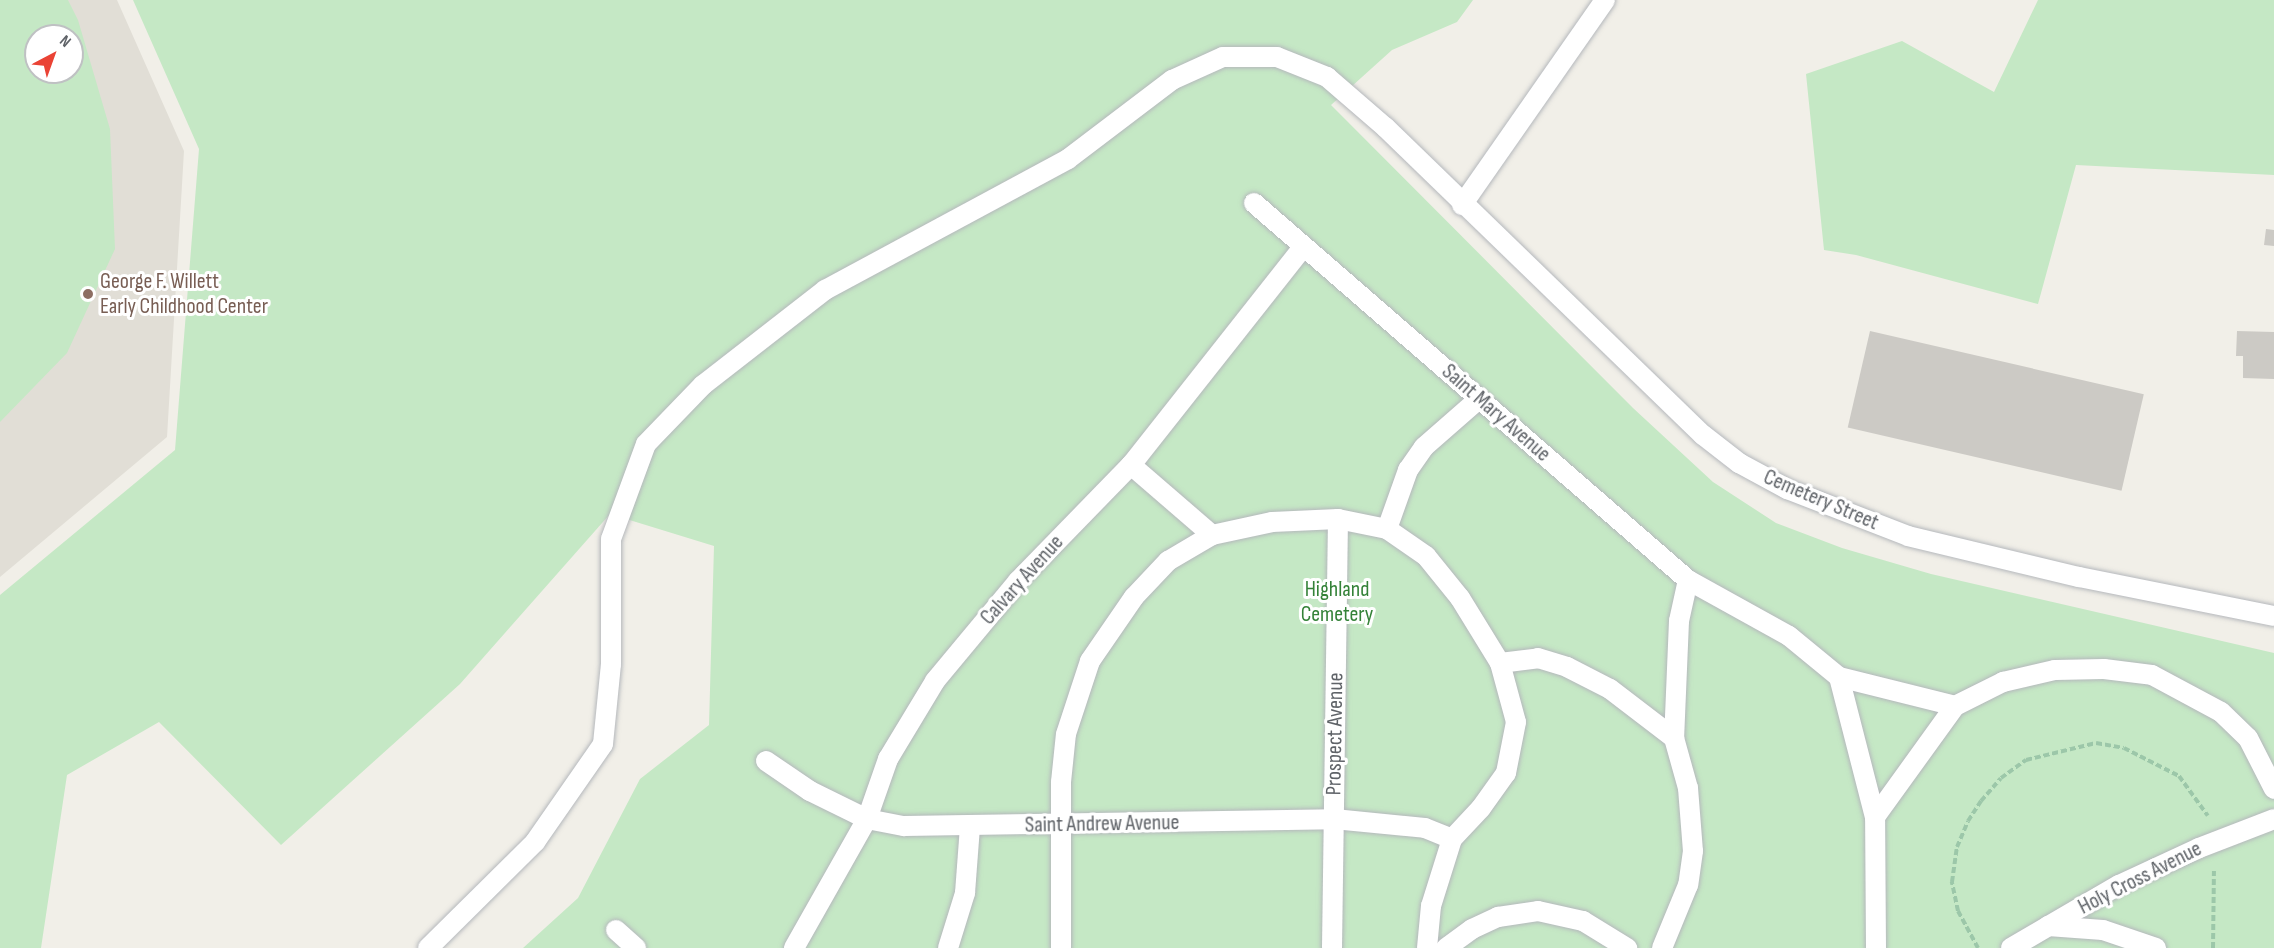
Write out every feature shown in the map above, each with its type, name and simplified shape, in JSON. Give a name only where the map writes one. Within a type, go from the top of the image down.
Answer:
[{"type":"lane","points":[[1462,205],[1605,0]]},
{"type":"lane","name":"Cemetery Street","points":[[428,948],[535,842],[603,744],[610,664],[611,539],[646,444],[703,385],[825,290],[1068,159],[1172,80],[1223,57],[1277,57],[1327,77],[1386,128],[1462,205],[1703,435],[1739,463],[1786,489],[1908,536],[2079,577],[2274,616]]},
{"type":"lane","name":"Saint Mary Avenue","points":[[1254,203],[1688,580],[1789,636],[1839,677]]},
{"type":"lane","name":"Calvary Avenue","points":[[794,948],[867,819],[888,759],[935,681],[1018,581],[1131,465],[1303,247]]},
{"type":"lane","points":[[1387,529],[1408,470],[1424,447],[1480,398]]},
{"type":"lane","points":[[1131,465],[1212,535]]},
{"type":"lane","points":[[1061,948],[1061,825],[1066,734],[1090,661],[1141,590],[1168,561],[1212,535],[1272,522],[1338,519],[1387,529],[1408,542],[1438,570],[1460,598],[1500,663],[1516,722],[1512,758],[1497,789],[1452,839],[1431,906],[1427,948]]},
{"type":"lane","name":"Prospect Avenue","points":[[1332,948],[1338,519]]},
{"type":"lane","points":[[1662,948],[1688,885],[1693,851],[1688,788],[1674,738],[1679,621],[1688,580]]},
{"type":"lane","points":[[1500,663],[1538,658],[1567,667],[1610,689],[1674,738]]},
{"type":"lane","points":[[1875,817],[1955,705],[2003,682],[2055,670],[2104,669],[2152,675],[2221,712],[2247,738],[2267,770],[2274,789]]},
{"type":"lane","points":[[1876,948],[1875,817],[1839,677],[1955,705]]},
{"type":"lane","name":"Saint Andrew Avenue","points":[[766,761],[810,791],[867,819],[904,826],[970,827],[1334,819],[1425,828],[1452,839]]},
{"type":"lane","name":"Holy Cross Avenue","points":[[2011,948],[2119,885],[2215,841],[2274,819]]},
{"type":"lane","points":[[948,948],[965,892],[970,827]]},
{"type":"lane","points":[[1446,948],[1472,929],[1498,917],[1538,911],[1583,921],[1627,948]]},
{"type":"lane","points":[[2048,926],[2103,930],[2156,948]]},
{"type":"lane","points":[[616,930],[636,948]]},
{"type":"path","points":[[1978,948],[1958,911],[1952,882],[1958,847],[1968,820],[2001,778],[2026,760],[2096,743],[2124,748],[2179,776],[2200,800],[2212,823],[2215,841],[2214,948]]},
{"type":"shaded area","name":"George F. Willett Early Childhood Center","points":[[0,0],[117,0],[184,151],[167,437],[0,577]]},
{"type":"green space","points":[[0,0],[68,0],[79,24],[24,24],[24,84],[84,84],[84,40],[110,129],[115,249],[67,353],[0,422]]},
{"type":"green space","name":"Highland Cemetery","points":[[133,0],[1473,0],[1457,22],[1392,50],[1331,105],[1633,408],[1713,482],[1776,523],[1842,548],[1931,574],[2274,653],[2274,948],[523,948],[578,898],[640,779],[709,725],[714,546],[610,514],[460,684],[281,845],[159,722],[67,775],[41,948],[0,948],[0,595],[175,450],[199,149]]},
{"type":"green space","points":[[2038,0],[2274,0],[2274,175],[2076,165],[2038,304],[1856,255],[1824,250],[1806,74],[1902,41],[1994,92]]},
{"type":"building","points":[[2266,229],[2274,230],[2274,246],[2264,245]]},
{"type":"building","points":[[1870,331],[2144,394],[2122,491],[1848,427]]},
{"type":"building","points":[[2237,331],[2274,332],[2274,379],[2243,378],[2243,356],[2236,356]]},
{"type":"place","name":"George F. Willett Early Childhood Center","points":[[88,294]]}]
